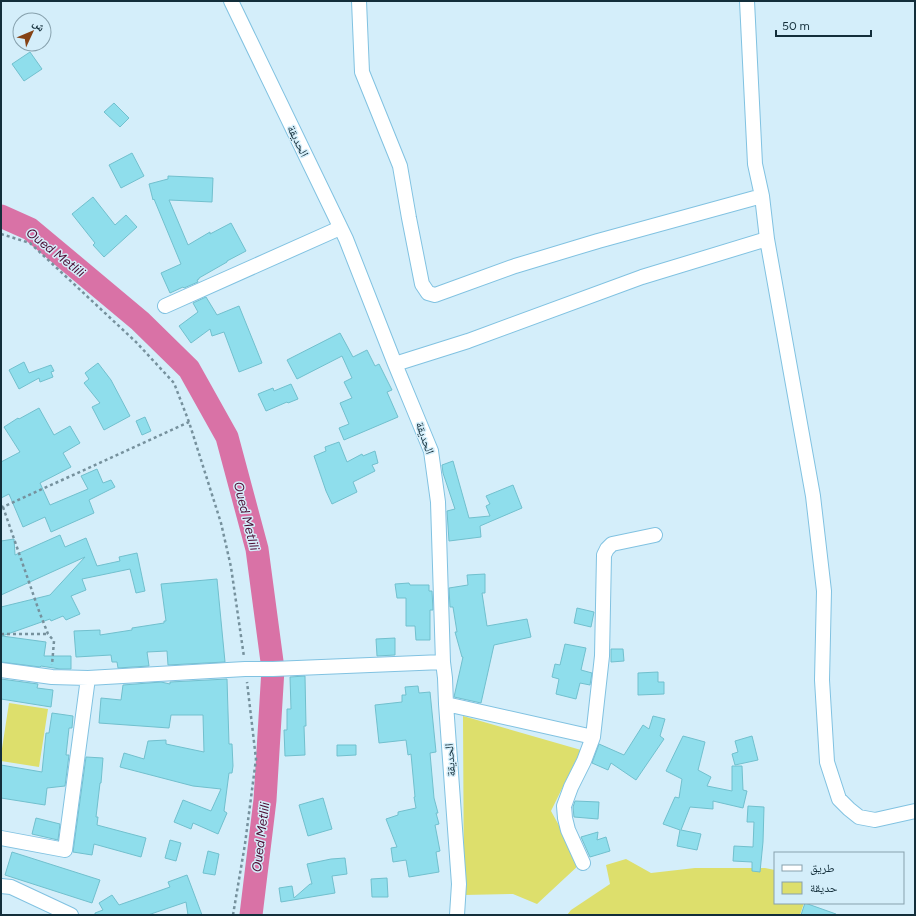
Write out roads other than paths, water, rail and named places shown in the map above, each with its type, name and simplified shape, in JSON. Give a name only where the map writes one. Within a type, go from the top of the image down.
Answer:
[{"type":"street","name":"الحديقة","points":[[231,1],[346,239],[430,451],[438,502],[443,662],[459,884],[457,915]]},
{"type":"street","points":[[359,1],[362,72],[400,166],[408,218],[422,284],[428,293],[434,295],[515,266],[598,241],[762,196]]},
{"type":"street","points":[[747,1],[755,164],[762,196],[767,239],[814,496],[824,591],[822,680],[827,762],[839,799],[859,817],[875,820],[915,811]]},
{"type":"street","points":[[166,306],[340,228]]},
{"type":"street","points":[[395,364],[468,341],[642,277],[767,239]]},
{"type":"street","points":[[583,863],[568,830],[564,806],[593,737],[602,656],[604,555],[612,544],[655,535]]},
{"type":"street","points":[[1,670],[52,677],[88,678],[245,669],[443,662]]},
{"type":"street","points":[[1,838],[65,850],[88,678]]},
{"type":"street","points":[[446,704],[593,737]]},
{"type":"street","points":[[1,886],[11,887],[71,915]]},
{"type":"waterway","name":"Oued Metlili","points":[[1,216],[30,229],[140,321],[189,369],[227,437],[257,549],[273,669],[265,800],[251,915]]}]
